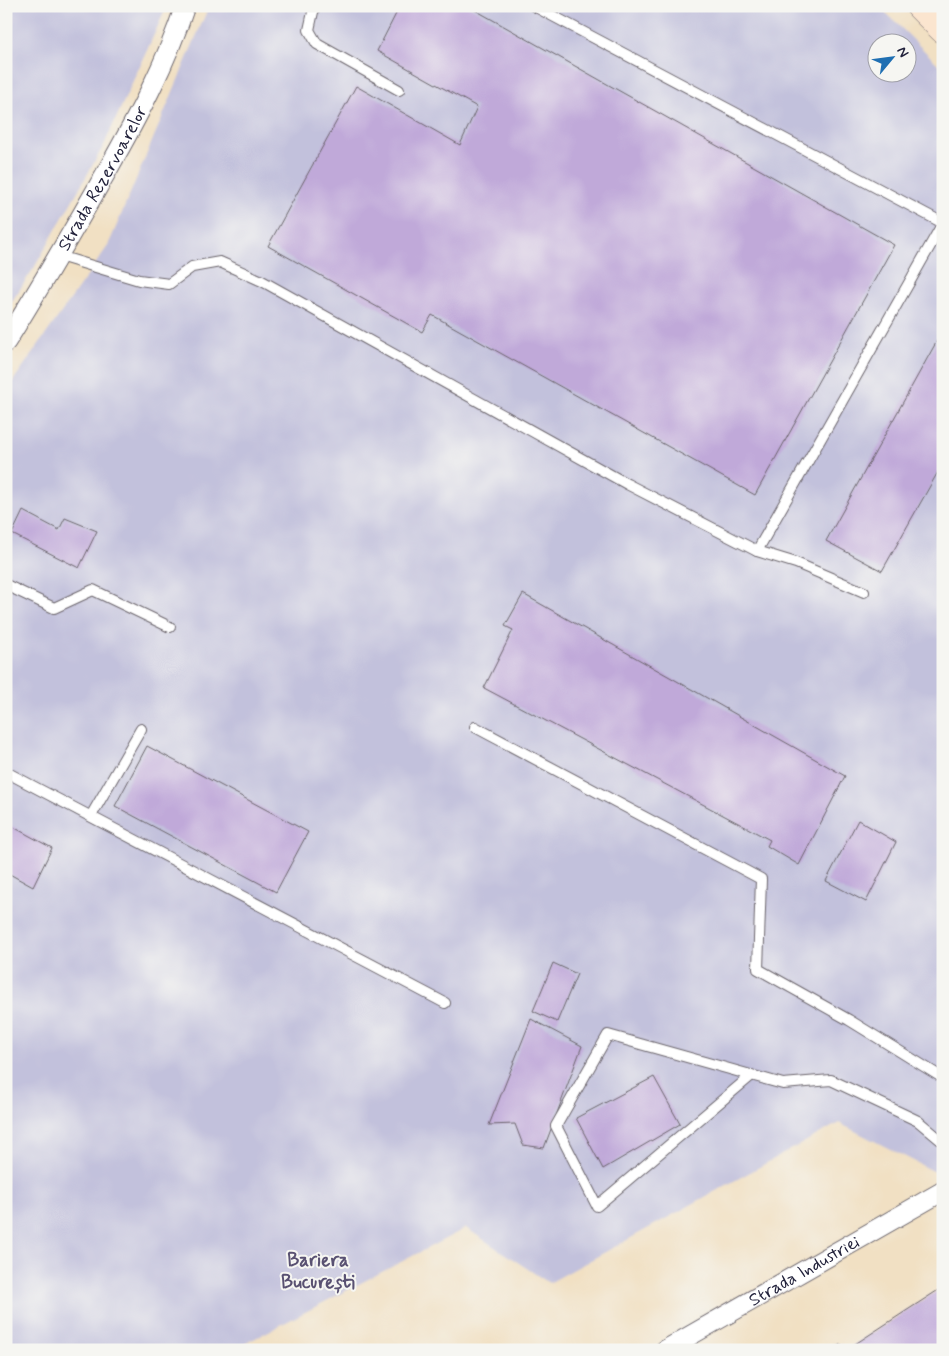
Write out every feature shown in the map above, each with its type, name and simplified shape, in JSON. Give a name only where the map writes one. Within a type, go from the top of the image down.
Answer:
[{"type":"street","name":"Strada Rezervoarelor","points":[[6,342],[59,256],[139,114],[177,31],[185,6]]},
{"type":"street","points":[[920,6],[943,29]]},
{"type":"street","name":"Strada Industriei","points":[[665,1350],[688,1344],[943,1191]]},
{"type":"lane","points":[[316,6],[309,30],[317,44],[399,90]]},
{"type":"lane","points":[[534,6],[943,223],[758,551]]},
{"type":"lane","points":[[59,256],[139,280],[169,284],[192,267],[220,262],[262,281],[627,484],[758,551],[796,564],[864,592]]},
{"type":"lane","points":[[6,585],[54,608],[93,590],[170,627]]},
{"type":"lane","points":[[475,726],[761,880],[758,969],[849,1020],[943,1078]]},
{"type":"lane","points":[[91,816],[140,729]]},
{"type":"lane","points":[[6,772],[445,1003]]},
{"type":"lane","points":[[752,1075],[597,1206],[556,1126],[608,1035],[752,1075],[783,1084],[831,1080],[918,1121],[943,1142]]},
{"type":"shaded area","points":[[6,6],[167,6],[104,145],[34,268],[6,310]]},
{"type":"shaded area","points":[[209,6],[879,6],[905,32],[866,32],[866,82],[916,82],[916,42],[943,69],[943,1172],[939,1174],[839,1123],[549,1283],[466,1228],[246,1343],[240,1350],[6,1350],[6,391],[108,246]]},
{"type":"building","points":[[400,6],[468,6],[894,245],[755,495],[432,315],[422,332],[268,246],[356,86],[460,145],[477,107],[377,51]]},
{"type":"building","points":[[943,330],[943,463],[882,571],[826,541]]},
{"type":"building","points":[[23,511],[59,530],[65,518],[97,531],[79,568],[12,534]]},
{"type":"building","points":[[523,594],[845,776],[799,865],[767,846],[770,840],[484,688],[513,630],[505,626]]},
{"type":"building","points":[[147,746],[308,832],[276,892],[115,806]]},
{"type":"building","points":[[858,820],[896,842],[866,902],[826,881]]},
{"type":"building","points":[[6,823],[52,848],[33,887],[6,872]]},
{"type":"building","points":[[553,963],[577,974],[557,1022],[533,1011]]},
{"type":"building","points":[[531,1019],[582,1046],[544,1148],[523,1145],[515,1124],[489,1125]]},
{"type":"building","points":[[654,1077],[680,1124],[603,1169],[576,1118]]},
{"type":"building","points":[[943,1287],[943,1350],[846,1350],[909,1309]]},
{"type":"building","points":[[841,1344],[846,1350],[832,1350]]},
{"type":"district","name":"Bariera București","points":[[318,1270]]}]
